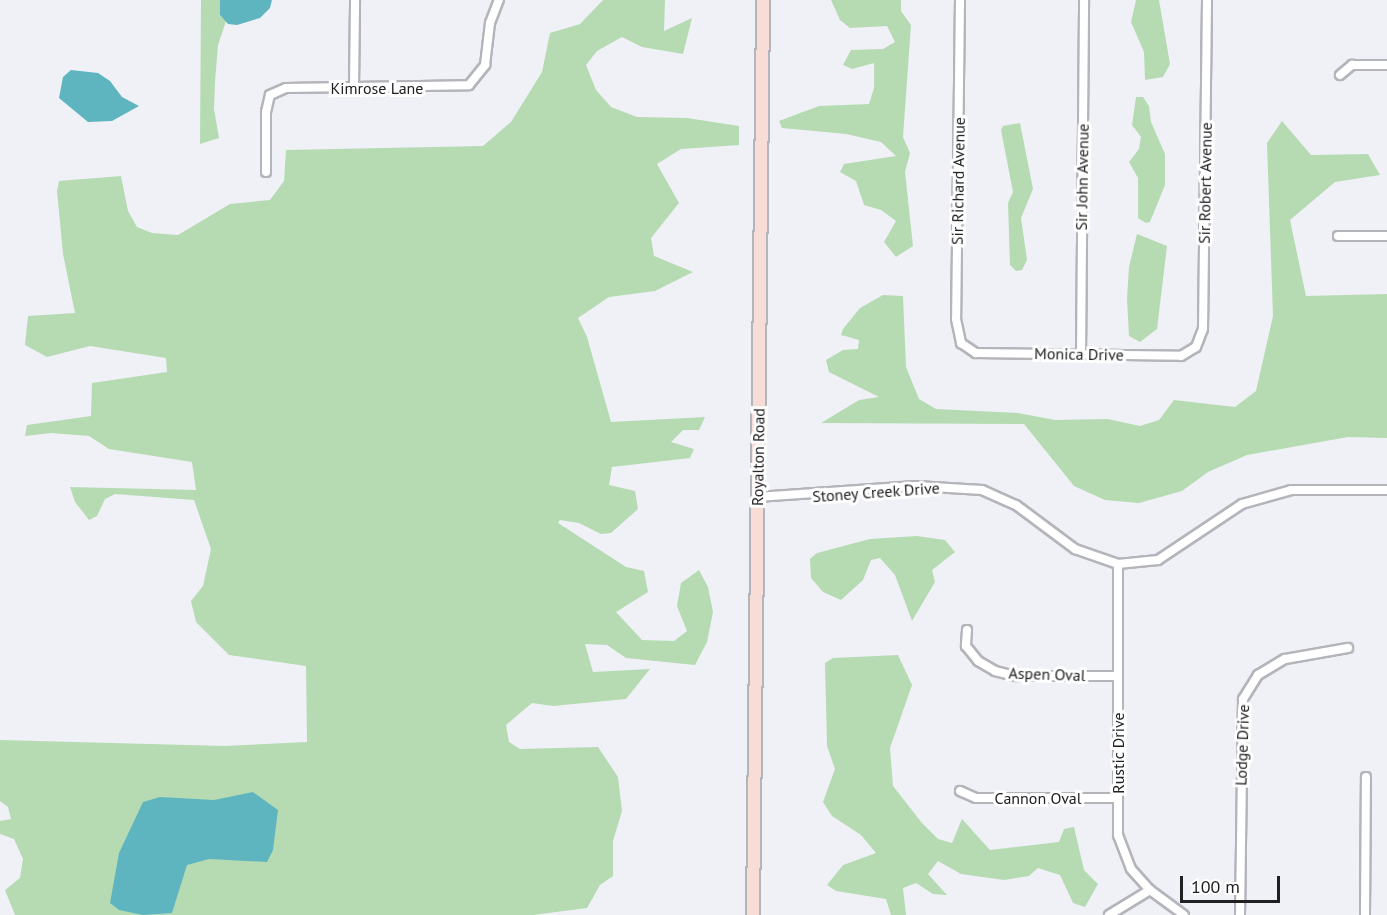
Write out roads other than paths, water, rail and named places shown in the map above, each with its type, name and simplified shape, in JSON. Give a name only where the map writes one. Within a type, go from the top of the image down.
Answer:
[{"type":"main road","name":"Royalton Road","points":[[753,915],[763,0]]},
{"type":"street","points":[[354,87],[355,0]]},
{"type":"street","name":"Kimrose Lane","points":[[266,172],[266,112],[270,95],[286,88],[469,85],[485,65],[490,23],[499,0]]},
{"type":"street","name":"Sir Richard Avenue","points":[[960,0],[956,319],[961,343],[976,353]]},
{"type":"street","name":"Sir John Avenue","points":[[1081,354],[1084,0]]},
{"type":"street","name":"Sir Robert Avenue","points":[[1181,356],[1196,347],[1203,329],[1207,0]]},
{"type":"street","points":[[1340,75],[1352,65],[1387,65]]},
{"type":"street","points":[[1338,236],[1387,236]]},
{"type":"street","name":"Monica Drive","points":[[976,353],[1181,356]]},
{"type":"street","name":"Stoney Creek Drive","points":[[758,497],[916,486],[982,490],[1016,506],[1075,549],[1118,564],[1158,560],[1242,504],[1281,493],[1387,490]]},
{"type":"street","name":"Rustic Drive","points":[[1118,564],[1118,835],[1131,870],[1150,891],[1184,915]]},
{"type":"street","name":"Aspen Oval","points":[[966,630],[966,646],[978,661],[996,671],[1015,676],[1118,676]]},
{"type":"street","name":"Lodge Drive","points":[[1240,915],[1243,699],[1258,675],[1286,659],[1348,648]]},
{"type":"street","points":[[1365,915],[1366,777]]},
{"type":"street","name":"Cannon Oval","points":[[960,791],[976,798],[1118,798]]},
{"type":"street","points":[[1109,915],[1150,891]]},
{"type":"water","points":[[220,0],[272,0],[270,8],[260,18],[237,25],[228,24],[220,15]]},
{"type":"water","points":[[71,70],[98,73],[110,81],[122,97],[139,106],[112,121],[88,122],[59,98],[63,77]]},
{"type":"water","points":[[253,792],[278,810],[273,850],[267,862],[209,859],[187,865],[172,913],[143,915],[119,910],[110,903],[119,853],[143,802],[160,797],[214,800]]}]
